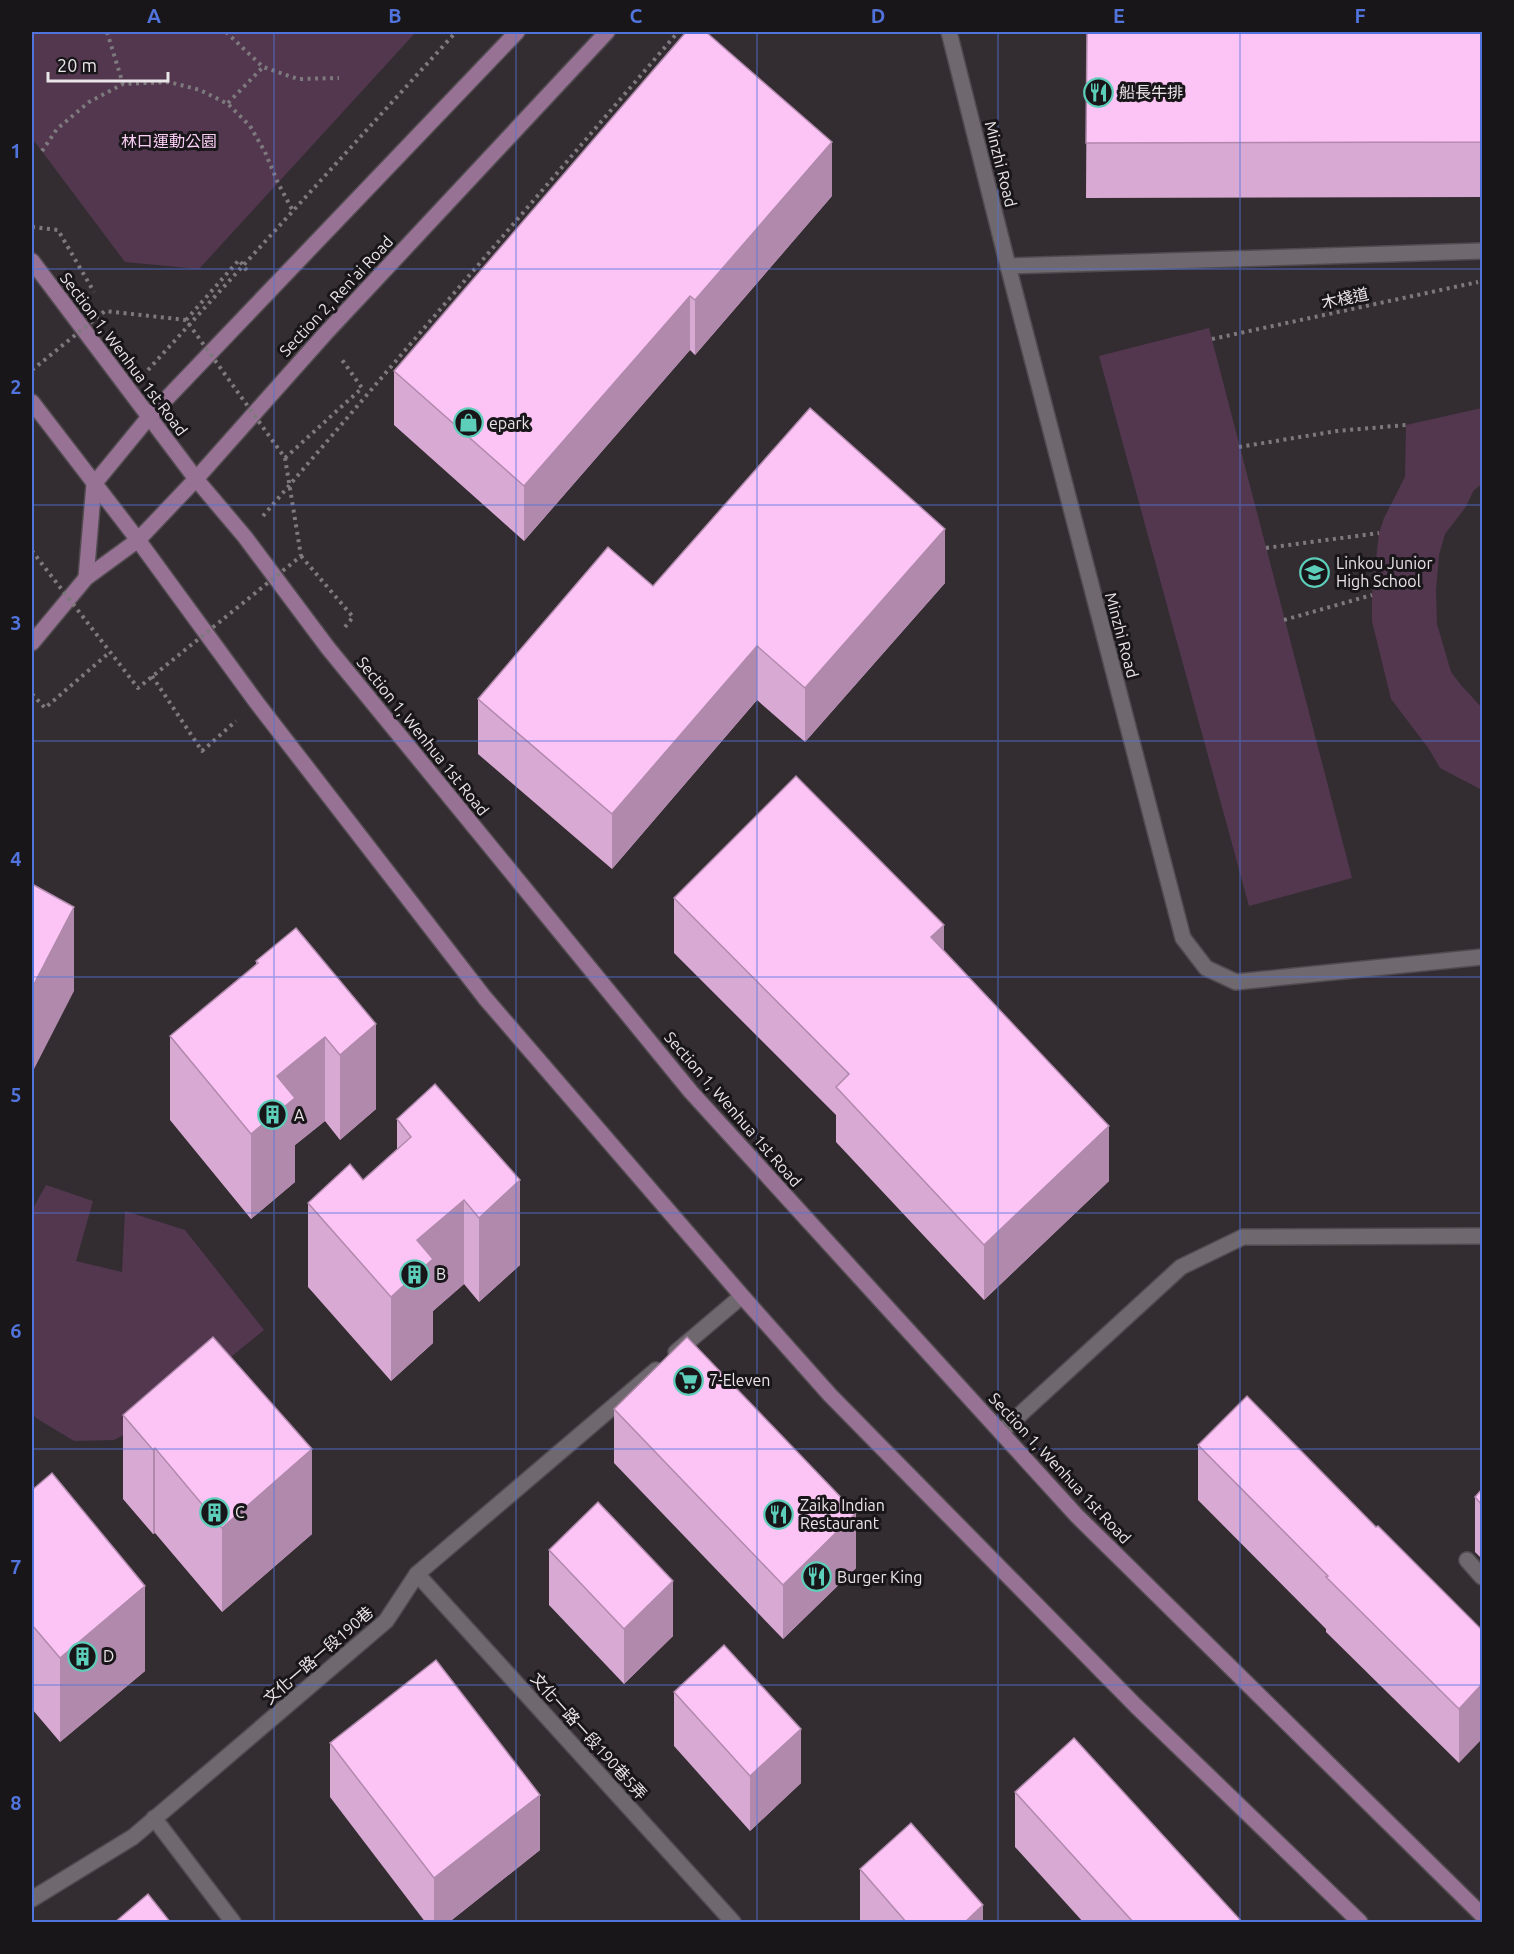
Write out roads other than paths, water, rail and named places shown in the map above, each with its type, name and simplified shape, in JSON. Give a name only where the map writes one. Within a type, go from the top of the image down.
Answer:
[{"type":"main road","points":[[86,578],[94,484],[149,417],[516,32]]},
{"type":"main road","name":"Section 2, Ren'ai Road","points":[[32,643],[86,578],[138,540],[196,479],[325,334],[607,32]]},
{"type":"main road","name":"Section 1, Wenhua 1st Road","points":[[32,261],[196,479],[245,537],[328,648],[691,1092],[1077,1516],[1482,1915]]},
{"type":"main road","points":[[32,402],[138,540],[257,703],[485,998],[742,1296],[830,1395],[1136,1706],[1360,1923]]},
{"type":"street","name":"Minzhi Road","points":[[949,32],[1183,938],[1206,968],[1236,982],[1482,957]]},
{"type":"street","points":[[1008,266],[1482,252]]},
{"type":"street","points":[[1001,1432],[1181,1267],[1244,1237],[1482,1236]]},
{"type":"street","name":"文化一路一段190巷","points":[[32,1899],[134,1837],[386,1621],[417,1574],[742,1296]]},
{"type":"street","points":[[1467,1560],[1482,1576]]},
{"type":"street","name":"文化一路一段190巷5弄","points":[[417,1574],[733,1923]]},
{"type":"street","points":[[154,1818],[233,1923]]},
{"type":"place","name":"船長牛排","points":[[1098,92]]},
{"type":"place","name":"epark","points":[[468,423]]},
{"type":"place","name":"Linkou Junior High School","points":[[1315,572]]},
{"type":"place","name":"A","points":[[273,1115]]},
{"type":"place","name":"B","points":[[415,1274]]},
{"type":"place","name":"7-Eleven","points":[[688,1380]]},
{"type":"place","name":"C","points":[[214,1512]]},
{"type":"place","name":"Zaika Indian Restaurant","points":[[779,1514]]},
{"type":"place","name":"Burger King","points":[[816,1577]]},
{"type":"place","name":"D","points":[[82,1656]]},
{"type":"park label","name":"林口運動公園","points":[[169,141]]}]
